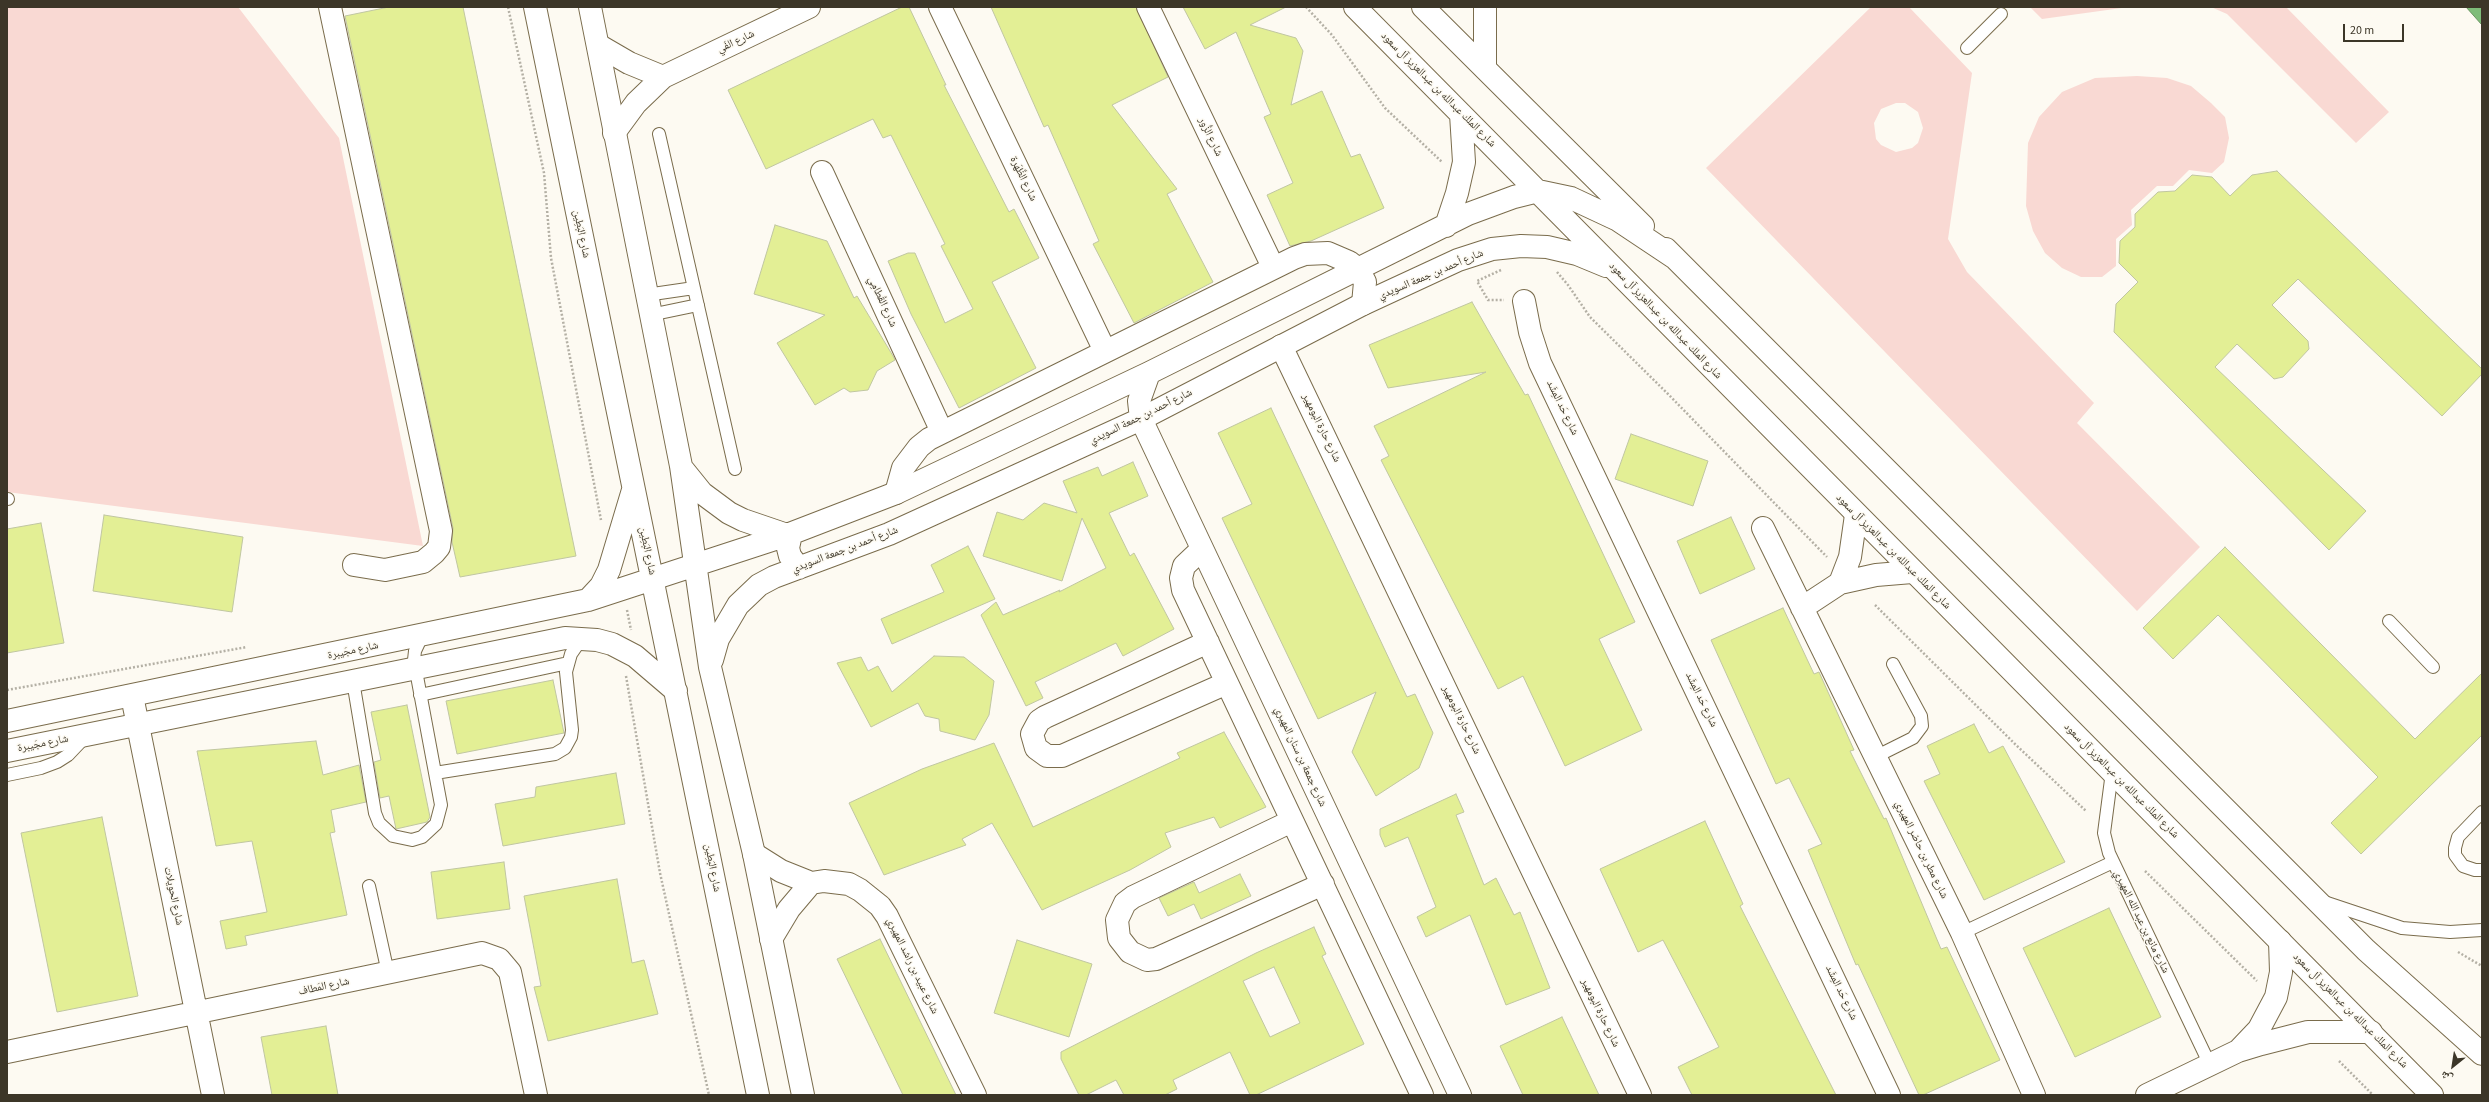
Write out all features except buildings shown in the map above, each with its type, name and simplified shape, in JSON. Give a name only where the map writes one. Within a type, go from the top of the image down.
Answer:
[{"type":"street","points":[[330,7],[441,531],[439,547],[423,562],[385,570],[354,565]]},
{"type":"street","name":"شارع البَطِين","points":[[535,7],[758,1095]]},
{"type":"street","points":[[590,7],[681,466],[710,667],[754,854],[803,1095]]},
{"type":"street","name":"شارع الفَي","points":[[614,133],[636,103],[662,77],[809,7]]},
{"type":"street","name":"شارع الظَّهَرة","points":[[940,7],[1105,351]]},
{"type":"street","name":"شارع الزُّور","points":[[1148,7],[1273,267]]},
{"type":"street","name":"شارع الملك عبدالله بن عبدالعزيز آل سعود","points":[[1355,7],[1912,572],[2432,1095]]},
{"type":"street","points":[[1422,7],[1485,68],[2402,985],[2482,1054]]},
{"type":"street","points":[[1485,7],[1485,68]]},
{"type":"street","points":[[598,45],[629,64],[662,77]]},
{"type":"street","points":[[1446,226],[1457,193],[1464,162],[1461,114]]},
{"type":"street","name":"شارع القُطامِي","points":[[822,172],[942,432]]},
{"type":"street","points":[[695,566],[789,534],[896,493],[1149,373],[1492,204],[1538,191],[1571,198],[1587,204],[1618,220],[1675,258]]},
{"type":"street","name":"شارع أحمد بن جمعة السويدي","points":[[710,667],[718,639],[726,621],[738,605],[759,585],[774,577],[889,534],[1141,419],[1363,304],[1458,260],[1492,249],[1521,246],[1547,247],[1577,254],[1613,268]]},
{"type":"street","points":[[896,493],[903,468],[910,457],[929,439],[1273,267],[1305,254],[1317,252],[1339,257],[1358,269],[1366,289],[1363,304]]},
{"type":"street","name":"شارع حَد المِشَد","points":[[1524,301],[1530,332],[1540,363],[1890,1095]]},
{"type":"street","name":"شارع حارة البومهير","points":[[1281,346],[1640,1095]]},
{"type":"street","points":[[1141,419],[1139,401],[1149,373]]},
{"type":"street","name":"شارع جمعة بن سنان المهيري","points":[[1141,419],[1460,1095]]},
{"type":"street","points":[[681,466],[702,492],[724,510],[743,520],[789,534]]},
{"type":"street","points":[[588,600],[600,586],[609,570],[634,489]]},
{"type":"street","points":[[1840,583],[1854,543],[1856,515]]},
{"type":"street","name":"شارع مطر بن حاضر المهيري","points":[[1763,528],[1962,933],[2034,1095]]},
{"type":"street","points":[[789,534],[788,548],[790,556],[799,568]]},
{"type":"street","points":[[1202,549],[1184,566],[1182,584],[1227,683],[1422,1095]]},
{"type":"street","name":"شارع مجَيبرة","points":[[7,721],[422,636],[588,600],[695,566]]},
{"type":"street","points":[[1802,608],[1840,583],[1876,575],[1912,572]]},
{"type":"street","name":"شارع مجَيبرة","points":[[7,751],[552,640],[582,638],[612,644],[628,651],[676,691]]},
{"type":"street","points":[[1208,642],[1045,717],[1039,721],[1032,734],[1036,748],[1047,756],[1062,756],[1227,683]]},
{"type":"street","name":"شارع الحويلات","points":[[132,696],[213,1095]]},
{"type":"street","points":[[1292,821],[1133,897],[1125,903],[1117,920],[1119,938],[1123,946],[1134,955],[1147,960],[1156,959],[1322,884]]},
{"type":"street","name":"شارع عبيد بن راشد المهيري","points":[[754,854],[781,871],[811,883],[824,881],[849,884],[860,890],[880,906],[887,916],[975,1095]]},
{"type":"street","points":[[772,939],[789,909],[811,883]]},
{"type":"street","points":[[2238,1051],[2259,1029],[2276,997],[2281,972],[2280,941]]},
{"type":"street","name":"شارع المَطاف","points":[[7,1052],[197,1014],[482,953],[499,959],[505,964],[513,981],[536,1095]]},
{"type":"street","points":[[2147,1095],[2238,1051],[2308,1032],[2371,1032]]},
{"type":"lane","points":[[1967,48],[2001,14]]},
{"type":"lane","points":[[659,134],[735,469]]},
{"type":"lane","points":[[648,305],[694,288]]},
{"type":"lane","points":[[648,305],[698,305]]},
{"type":"lane","points":[[2389,621],[2433,666]]},
{"type":"lane","points":[[353,681],[375,813],[385,830],[402,840],[412,840],[430,832],[436,824],[440,810],[435,774],[415,668],[415,651],[422,636]]},
{"type":"lane","points":[[435,774],[555,754],[565,748],[571,737],[572,730],[566,681],[568,663],[582,638]]},
{"type":"lane","points":[[420,695],[568,663]]},
{"type":"lane","points":[[1875,757],[1913,738],[1922,726],[1921,716],[1893,664]]},
{"type":"lane","points":[[7,775],[41,768],[56,762],[73,750],[87,735]]},
{"type":"lane","name":"شارع مانع بن عبد الله المهيري","points":[[2112,772],[2104,833],[2112,862],[2210,1065]]},
{"type":"lane","points":[[2482,812],[2458,836],[2454,848],[2455,855],[2462,866],[2475,870],[2482,870]]},
{"type":"lane","points":[[1962,933],[2112,862]]},
{"type":"lane","points":[[369,886],[388,973]]},
{"type":"lane","points":[[2315,898],[2402,928],[2450,932],[2482,930]]},
{"type":"path","points":[[508,7],[544,173],[551,258],[600,507]]},
{"type":"path","points":[[1306,7],[1332,35],[1384,108],[1442,162]]},
{"type":"path","points":[[1505,269],[1477,281],[1488,300],[1524,301]]},
{"type":"path","points":[[1554,269],[1562,276],[1590,317],[1827,557]]},
{"type":"path","points":[[626,605],[632,634]]},
{"type":"path","points":[[1875,605],[2016,746],[2086,811]]},
{"type":"path","points":[[7,690],[254,646]]},
{"type":"path","points":[[627,686],[660,873],[683,972],[708,1095]]},
{"type":"path","points":[[2145,871],[2257,981]]},
{"type":"path","points":[[2458,952],[2482,966]]},
{"type":"path","points":[[2339,1061],[2373,1095]]},
{"type":"shaded area","points":[[7,7],[238,7],[339,138],[423,546],[7,492]]},
{"type":"shaded area","points":[[1871,7],[1909,7],[1972,73],[1948,239],[1967,272],[2094,403],[2077,423],[2200,547],[2137,611],[1706,168]],"holes":[[[1896,103],[1905,103],[1918,112],[1923,128],[1918,143],[1912,148],[1896,152],[1881,145],[1876,139],[1874,123],[1881,109]]]},
{"type":"shaded area","points":[[2030,7],[2129,7],[2042,19]]},
{"type":"shaded area","points":[[2211,7],[2286,7],[2389,112],[2356,143],[2227,14]]},
{"type":"shaded area","points":[[2466,7],[2482,7],[2482,25]]},
{"type":"shaded area","points":[[2137,76],[2167,78],[2191,86],[2211,103],[2225,117],[2229,138],[2224,162],[2212,173],[2189,170],[2173,186],[2157,186],[2131,210],[2132,225],[2116,239],[2116,266],[2102,277],[2081,277],[2062,268],[2045,253],[2033,231],[2026,206],[2028,143],[2039,117],[2062,92],[2095,78]]}]
